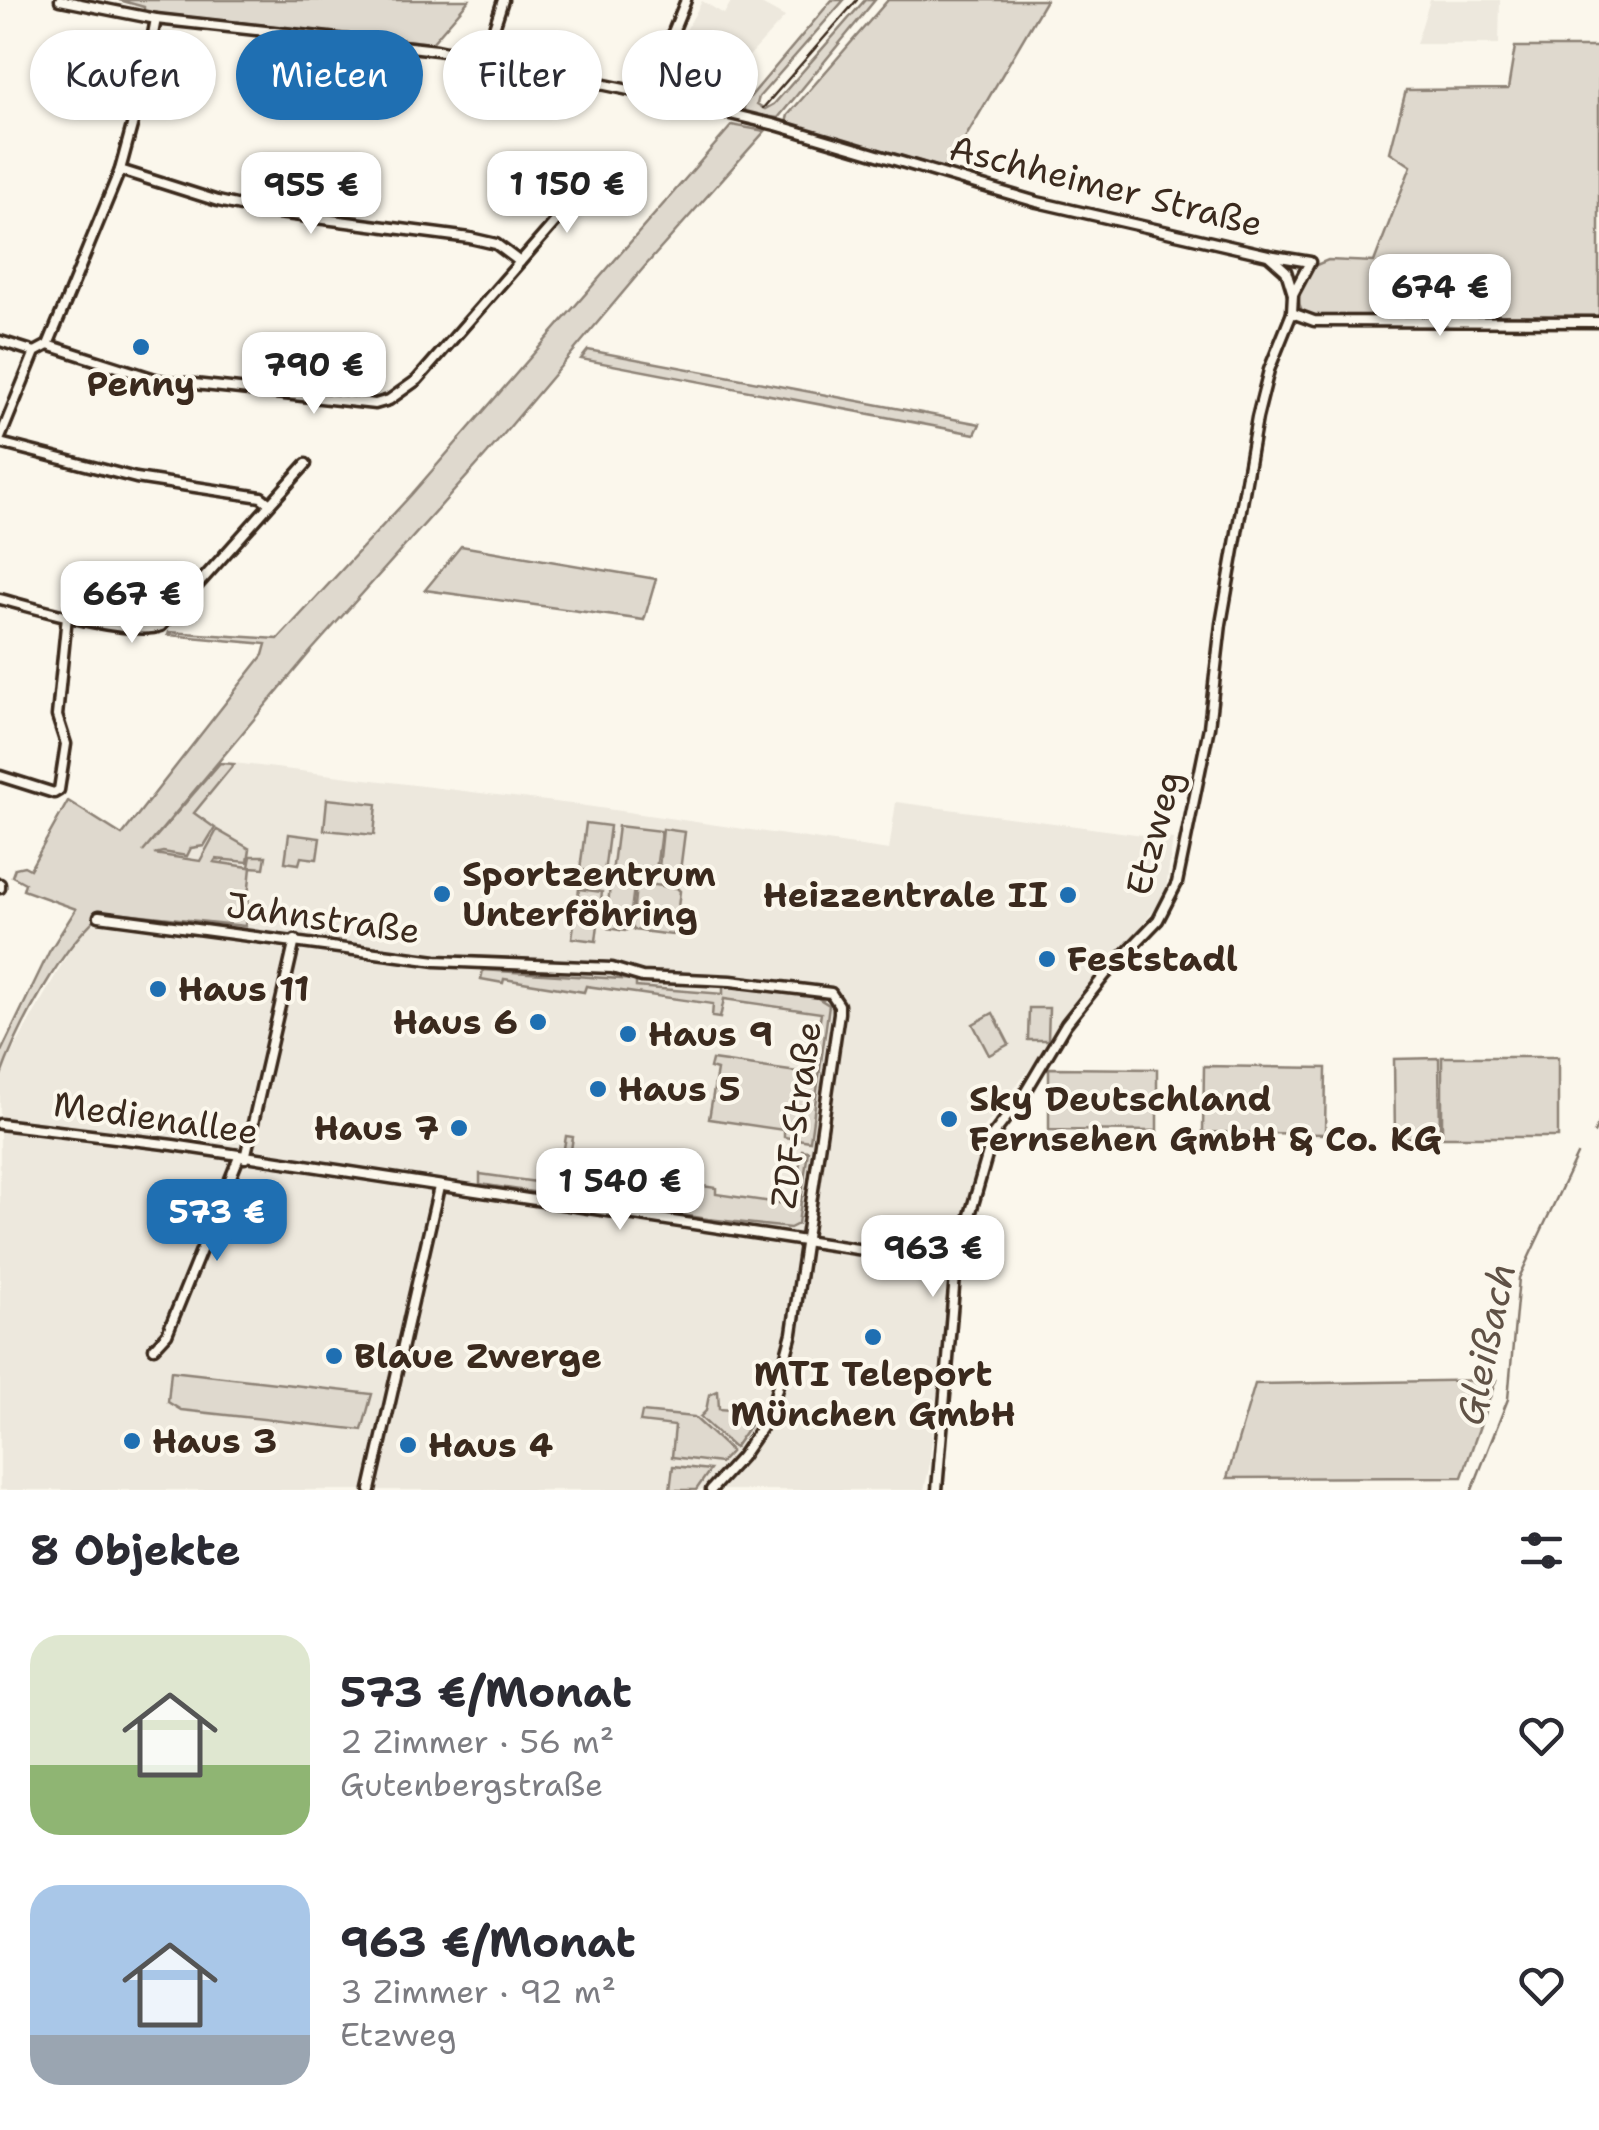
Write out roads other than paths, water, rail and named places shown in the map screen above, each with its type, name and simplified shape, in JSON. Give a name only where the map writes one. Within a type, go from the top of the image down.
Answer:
[{"type":"street","name":"Aschheimer Straße","points":[[60,0],[156,19],[443,53]]},
{"type":"street","points":[[494,30],[504,0]]},
{"type":"street","points":[[674,30],[686,0]]},
{"type":"street","points":[[156,19],[120,170],[48,345],[36,352],[0,441],[136,478],[261,498],[270,504]]},
{"type":"street","name":"Aschheimer Straße","points":[[751,120],[1037,202],[1268,255],[1286,271],[1293,294]]},
{"type":"street","points":[[120,170],[263,212],[470,238],[496,244],[520,262]]},
{"type":"street","points":[[48,345],[158,380],[375,404],[414,383],[589,183]]},
{"type":"street","name":"Etzweg","points":[[937,1490],[956,1264],[993,1135],[1025,1093],[1066,1024],[1158,920],[1176,883],[1209,726],[1221,624],[1257,418],[1269,370],[1292,313],[1293,294],[1310,262],[1268,255]]},
{"type":"street","points":[[1292,313],[1314,321],[1599,322]]},
{"type":"street","points":[[0,341],[36,352]]},
{"type":"street","points":[[0,599],[142,629],[162,626],[306,464]]},
{"type":"street","points":[[0,776],[58,790],[66,744],[57,716],[67,616]]},
{"type":"street","name":"Jahnstraße","points":[[99,916],[436,962],[612,968],[642,977],[819,989],[835,997]]},
{"type":"street","points":[[154,1348],[167,1334],[242,1158],[295,940]]},
{"type":"street","name":"ZDF-Straße","points":[[710,1490],[754,1441],[770,1411],[792,1332],[838,1020],[835,997]]},
{"type":"street","name":"Medienallee","points":[[0,1124],[173,1145],[956,1264]]},
{"type":"street","points":[[370,1490],[439,1188]]},
{"type":"waterway","name":"Gleißach","points":[[1594,1133],[1599,1123]]},
{"type":"waterway","name":"Gleißach","points":[[1472,1490],[1508,1399],[1519,1278],[1577,1155]]},
{"type":"railway","points":[[763,108],[857,0]]},
{"type":"place","name":"Penny","points":[[141,347]]},
{"type":"place","name":"Sportzentrum Unterföhring","points":[[442,894]]},
{"type":"place","name":"Heizzentrale II","points":[[1068,895]]},
{"type":"place","name":"Feststadl","points":[[1047,959]]},
{"type":"place","name":"Haus 11","points":[[158,989]]},
{"type":"place","name":"Haus 6","points":[[538,1022]]},
{"type":"place","name":"Haus 9","points":[[628,1034]]},
{"type":"place","name":"Haus 5","points":[[598,1089]]},
{"type":"place","name":"Sky Deutschland Fernsehen GmbH & Co. KG","points":[[949,1119]]},
{"type":"place","name":"Haus 7","points":[[459,1128]]},
{"type":"place","name":"MTI Teleport München GmbH","points":[[873,1337]]},
{"type":"place","name":"Blaue Zwerge","points":[[334,1356]]},
{"type":"place","name":"Haus 3","points":[[132,1441]]},
{"type":"place","name":"Haus 4","points":[[408,1445]]}]
